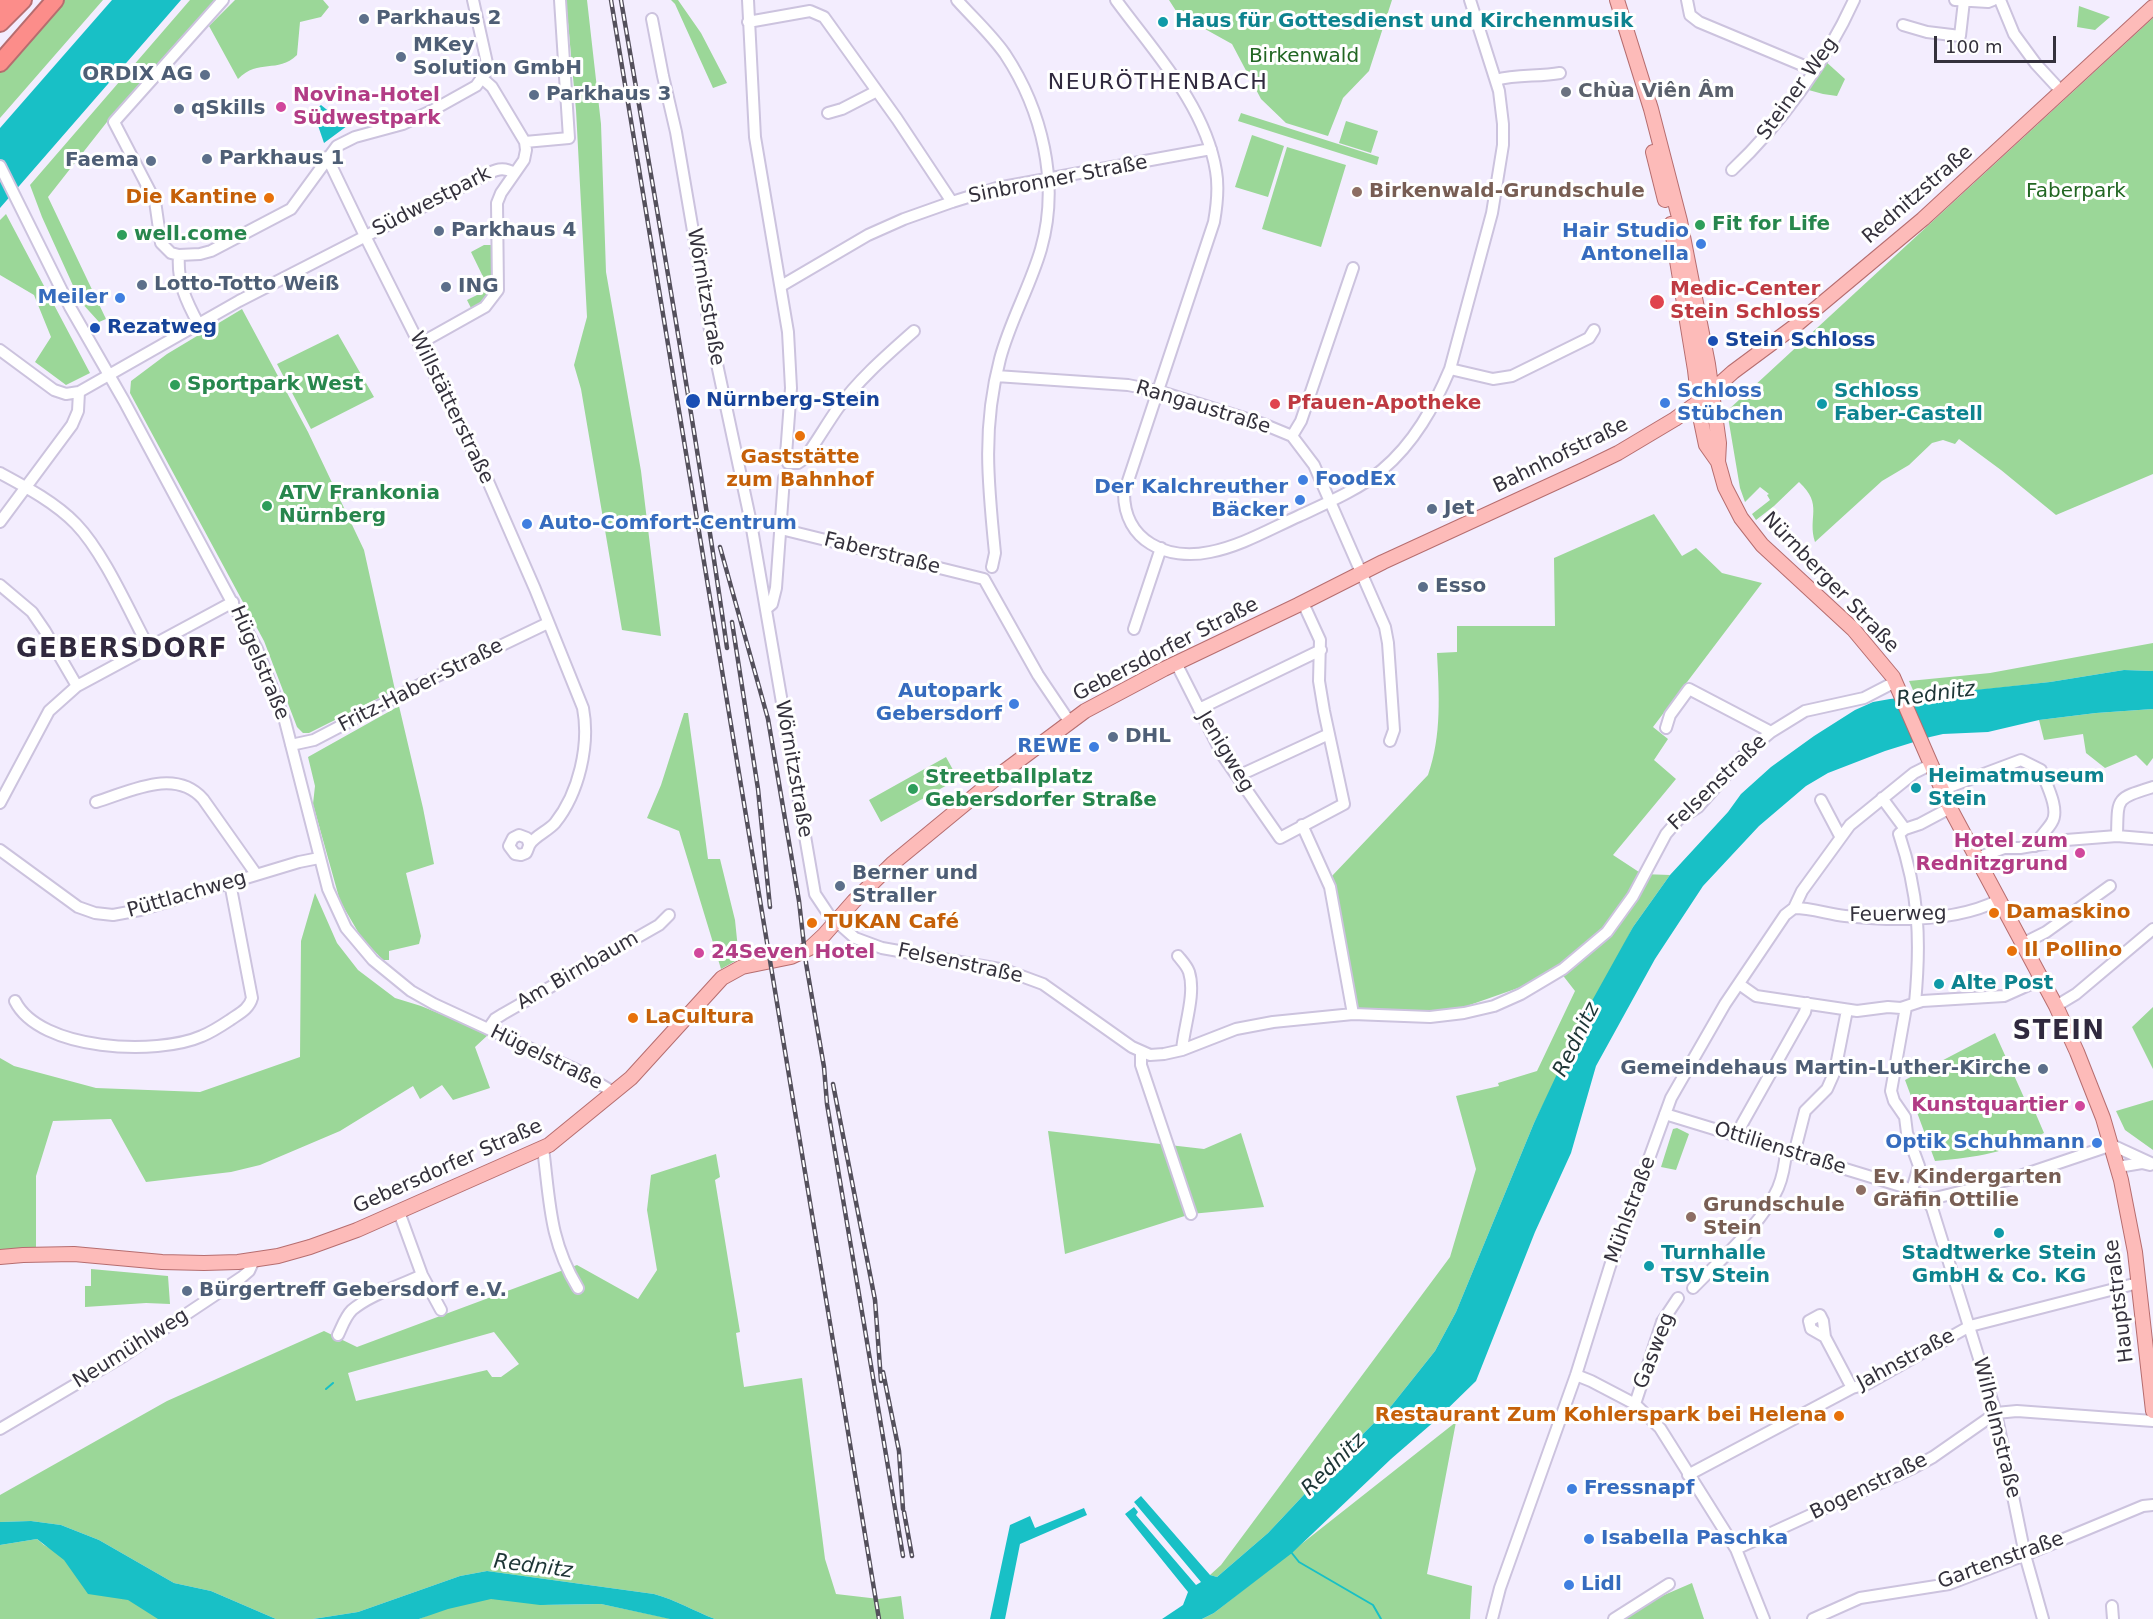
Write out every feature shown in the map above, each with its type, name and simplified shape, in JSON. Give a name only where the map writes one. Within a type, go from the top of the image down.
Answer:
[{"type":"highway","points":[[0,4],[4,0]]},
{"type":"highway","points":[[0,23],[23,0]]},
{"type":"highway","points":[[0,63],[55,0]]},
{"type":"main road","name":"Nürnberger Straße","points":[[1608,0],[1642,109],[1673,233],[1706,445],[1718,462]]},
{"type":"main road","name":"Nürnberger Straße","points":[[1617,0],[1669,176],[1691,274],[1719,443],[1718,462],[1731,502],[1750,531],[1789,572],[1853,629],[1880,660],[1902,696]]},
{"type":"main road","name":"Rednitzstraße","points":[[1698,401],[1795,326],[1923,219],[2153,7]]},
{"type":"main road","name":"Bahnhofstraße","points":[[1436,538],[1618,453],[1675,419],[1698,401]]},
{"type":"main road","name":"Gebersdorfer Straße","points":[[0,1257],[74,1254],[186,1263],[254,1260],[310,1247],[399,1212],[543,1148],[640,1069],[722,978],[742,967],[804,951],[824,935],[891,864],[1069,721],[1100,702],[1176,663],[1303,603],[1360,572],[1436,538]]},
{"type":"main road","name":"Hauptstraße","points":[[1902,696],[1941,790],[2056,1006],[2077,1052],[2112,1145],[2127,1206],[2150,1368],[2153,1411]]},
{"type":"street","points":[[223,0],[114,122],[155,201],[161,243],[171,253],[179,255],[211,251],[291,209],[327,157],[344,141],[419,117],[476,86],[486,72],[486,54],[473,0]]},
{"type":"street","points":[[483,79],[492,87],[525,142],[569,138],[560,0]]},
{"type":"street","points":[[747,0],[755,137],[781,286],[790,360],[791,388],[786,455],[788,463],[798,463],[804,459],[839,407],[878,363],[914,331]]},
{"type":"street","points":[[957,0],[1004,53],[1029,98],[1044,140],[1048,180],[1047,219],[1042,248],[1010,329],[996,376],[989,415],[986,452],[995,553],[992,567]]},
{"type":"street","points":[[1116,0],[1196,111],[1211,149],[1216,172],[1214,222],[1124,493],[1124,508],[1131,525],[1139,536],[1151,545],[1179,553],[1211,552],[1246,540],[1365,482],[1382,471],[1401,452],[1433,406],[1450,369],[1490,220],[1499,170],[1503,124],[1496,80],[1470,0]]},
{"type":"street","points":[[1687,0],[1690,15],[1699,22],[1814,70]]},
{"type":"street","name":"Steiner Weg","points":[[1732,170],[1754,150],[1777,122],[1836,36],[1854,0]]},
{"type":"street","points":[[1903,25],[1927,32],[1960,36],[1960,1],[1988,2],[1993,0]]},
{"type":"street","points":[[2000,0],[2014,34],[2036,64],[2061,91]]},
{"type":"street","points":[[748,22],[810,11],[824,17],[952,202]]},
{"type":"street","name":"Wörnitzstraße","points":[[652,20],[676,132],[711,336],[752,524],[815,894],[822,908],[836,922]]},
{"type":"street","points":[[1496,80],[1505,77],[1560,73]]},
{"type":"street","points":[[828,113],[842,109],[877,91]]},
{"type":"street","name":"Südwestpark","points":[[419,344],[485,307],[498,290],[497,203],[526,156],[525,142]]},
{"type":"street","name":"Sinbronner Straße","points":[[781,286],[868,235],[952,202],[997,188],[1211,149]]},
{"type":"street","name":"Südwestpark","points":[[327,157],[365,236],[497,169],[505,168],[514,173]]},
{"type":"street","name":"Hügelstraße","points":[[0,166],[70,307],[233,602],[271,681],[291,745],[328,889],[341,920],[373,960],[411,991],[584,1073],[613,1092]]},
{"type":"street","points":[[0,350],[54,390],[66,394],[79,392],[239,301],[365,236]]},
{"type":"street","name":"Willstätterstraße","points":[[365,236],[487,478],[583,708],[584,750],[577,780],[566,808],[553,825],[529,844]]},
{"type":"street","points":[[179,255],[180,286],[199,325]]},
{"type":"street","points":[[1292,436],[1301,421],[1353,268]]},
{"type":"street","points":[[1450,369],[1493,379],[1512,376],[1588,338],[1594,330]]},
{"type":"street","name":"Rangaustraße","points":[[996,376],[1128,386],[1158,391],[1263,424],[1292,436],[1314,465],[1385,627],[1394,730],[1390,741]]},
{"type":"street","points":[[0,522],[72,425],[78,411],[79,392]]},
{"type":"street","points":[[0,473],[26,487],[66,516],[83,532],[103,562],[148,648]]},
{"type":"street","points":[[766,609],[772,604],[776,588],[784,478]]},
{"type":"street","name":"Faberstraße","points":[[781,529],[984,579],[1038,675],[1069,721]]},
{"type":"street","points":[[1134,629],[1161,548]]},
{"type":"street","points":[[0,585],[32,612],[77,686]]},
{"type":"street","points":[[0,802],[49,711],[77,686],[233,602]]},
{"type":"street","points":[[1303,603],[1320,640],[1319,681],[1344,804],[1302,825],[1330,887],[1353,1014]]},
{"type":"street","name":"Fritz-Haber-Straße","points":[[291,745],[315,740],[425,682],[548,623]]},
{"type":"street","points":[[1199,709],[1321,650]]},
{"type":"street","name":"Jenigweg","points":[[1176,663],[1223,756],[1280,838],[1302,825]]},
{"type":"street","name":"Felsenstraße","points":[[836,922],[855,938],[882,948],[1005,970],[1043,984],[1132,1047],[1150,1055],[1182,1050],[1236,1029],[1303,1018],[1353,1014],[1446,1016],[1494,1006],[1521,994],[1563,969],[1607,932],[1633,896],[1666,834],[1679,819],[1698,807],[1744,755],[1771,732],[1805,711],[1864,698],[1895,682]]},
{"type":"street","points":[[1666,728],[1670,715],[1689,688],[1771,732]]},
{"type":"street","points":[[1238,776],[1329,734]]},
{"type":"street","points":[[1941,790],[2021,760],[2041,770],[2054,810],[2054,820],[2035,846]]},
{"type":"street","name":"Mühlstraße","points":[[1492,1619],[1500,1588],[1576,1375],[1610,1266],[1665,1114],[1682,1076],[1739,984],[1785,915],[1794,908],[1802,891],[1840,836],[1914,772],[1929,765]]},
{"type":"street","points":[[96,802],[166,783],[183,785],[203,800],[256,874]]},
{"type":"street","points":[[2117,836],[2118,805],[2126,795],[2153,787]]},
{"type":"street","points":[[1882,798],[1905,830]]},
{"type":"street","points":[[1821,800],[1840,836]]},
{"type":"street","points":[[1912,1190],[1919,1166],[1907,1133],[1905,1117],[1894,1101],[1891,1091],[1919,962],[1918,917],[1910,866],[1899,834],[1950,808]]},
{"type":"street","points":[[1977,858],[2004,848],[2035,846],[2066,840],[2117,836],[2153,839]]},
{"type":"street","name":"Püttlachweg","points":[[0,850],[69,902],[94,913],[124,914],[256,874],[319,858]]},
{"type":"street","points":[[15,1001],[25,1015],[39,1025],[68,1037],[96,1044],[121,1048],[146,1047],[201,1037],[247,1008],[252,998],[230,883]]},
{"type":"street","points":[[2024,943],[2046,932],[2110,886]]},
{"type":"street","name":"Feuerweg","points":[[1794,908],[1844,916],[1918,917],[1966,913],[1999,900]]},
{"type":"street","name":"Am Birnbaum","points":[[488,1029],[502,1014],[659,925],[669,915]]},
{"type":"street","points":[[2056,1006],[2076,994],[2153,929]]},
{"type":"street","points":[[1178,956],[1189,971],[1192,989],[1182,1050]]},
{"type":"street","points":[[1739,984],[1756,996],[1863,1011],[2004,996],[2042,979]]},
{"type":"street","points":[[1738,1136],[1742,1124],[1805,1012],[1807,1003]]},
{"type":"street","points":[[1693,1288],[1755,1223],[1771,1201],[1805,1111],[1827,1089],[1836,1071],[1847,1010]]},
{"type":"street","points":[[1141,1052],[1141,1065],[1191,1214]]},
{"type":"street","name":"Ottilienstraße","points":[[1665,1114],[1912,1190],[1927,1200]]},
{"type":"street","points":[[1927,1200],[2008,1180],[2112,1145],[2153,1165]]},
{"type":"street","points":[[543,1148],[553,1232],[565,1267],[578,1288]]},
{"type":"street","points":[[2118,1167],[2142,1163],[2153,1165]]},
{"type":"street","name":"Wilhelmstraße","points":[[1927,1200],[1932,1208],[1996,1413],[2025,1555],[2043,1619]]},
{"type":"street","points":[[399,1212],[422,1275],[441,1310]]},
{"type":"street","name":"Neumühlweg","points":[[0,1429],[148,1341],[242,1277],[249,1271],[254,1260]]},
{"type":"street","points":[[338,1335],[352,1310],[422,1275]]},
{"type":"street","name":"Jahnstraße","points":[[1688,1475],[1852,1388],[1867,1384],[1970,1326],[2138,1283]]},
{"type":"street","name":"Gasweg","points":[[1635,1404],[1662,1322],[1678,1298]]},
{"type":"street","points":[[1825,1337],[1852,1388]]},
{"type":"street","points":[[1576,1375],[1635,1404],[1660,1428],[1736,1549],[1764,1619]]},
{"type":"street","points":[[1996,1413],[2017,1411],[2153,1421]]},
{"type":"street","name":"Bogenstraße","points":[[1736,1549],[1911,1469],[1933,1457],[1996,1413]]},
{"type":"street","name":"Gartenstraße","points":[[1813,1619],[1860,1598],[1949,1584],[2143,1506],[2153,1505]]},
{"type":"street","points":[[1614,1619],[1669,1584]]},
{"type":"street","points":[[2112,1606],[2113,1619]]},
{"type":"green space","points":[[60,0],[103,0],[0,118],[0,71]]},
{"type":"green space","points":[[190,0],[218,0],[114,113],[48,197],[106,319],[99,322],[80,301],[30,185]]},
{"type":"green space","points":[[235,0],[323,0],[329,7],[321,17],[300,22],[297,55],[290,61],[253,69],[238,79],[209,26]]},
{"type":"green space","points":[[566,0],[587,0],[601,124],[606,272],[641,471],[661,636],[622,630],[581,389],[574,365],[587,317],[576,110]]},
{"type":"green space","points":[[671,0],[678,0],[701,33],[727,83],[713,88],[675,4]]},
{"type":"green space","name":"Birkenwald","points":[[1169,0],[1392,0],[1369,71],[1343,98],[1328,136],[1286,123],[1261,99],[1232,44],[1178,14]]},
{"type":"green space","points":[[2079,6],[2110,17],[2095,30],[2077,27]]},
{"type":"green space","name":"Faberpark","points":[[2153,18],[2153,474],[2056,515],[1959,439],[1955,444],[1943,440],[1932,443],[1909,465],[1882,481],[1815,542],[1813,504],[1807,490],[1799,482],[1756,520],[1752,514],[1770,500],[1767,495],[1769,494],[1760,487],[1745,502],[1740,488],[1727,411]]},
{"type":"green space","points":[[1824,60],[1845,79],[1837,96],[1805,89]]},
{"type":"green space","points":[[1241,113],[1379,157],[1377,165],[1238,121]]},
{"type":"green space","points":[[1346,121],[1378,131],[1371,153],[1339,143]]},
{"type":"green space","points":[[1252,135],[1284,146],[1268,197],[1235,187]]},
{"type":"green space","points":[[1287,147],[1346,165],[1321,247],[1262,229]]},
{"type":"green space","points":[[6,214],[90,373],[66,385],[35,362],[51,337],[34,295],[0,275],[0,220]]},
{"type":"green space","points":[[484,245],[492,245],[494,282],[488,296],[472,310],[467,300],[489,289],[471,252]]},
{"type":"green space","name":"ATV Frankonia Nürnberg","points":[[242,309],[308,432],[364,550],[395,690],[309,733],[303,733],[297,727],[264,641],[130,393],[131,381],[167,354]]},
{"type":"green space","points":[[338,334],[374,397],[311,429],[277,364]]},
{"type":"green space","points":[[1654,514],[1682,556],[1696,548],[1722,573],[1762,583],[1653,727],[1668,739],[1654,760],[1676,779],[1613,855],[1642,874],[1670,875],[1633,927],[1534,1123],[1456,1312],[1435,1351],[1392,1405],[1268,1533],[1217,1577],[1210,1575],[1221,1565],[1450,1257],[1476,1169],[1456,1096],[1499,1086],[1498,1083],[1537,1071],[1575,991],[1561,973],[1444,1014],[1354,1010],[1331,877],[1428,775],[1438,730],[1437,653],[1457,652],[1457,626],[1555,626],[1554,558]]},
{"type":"green space","points":[[2153,643],[2153,671],[2124,670],[2050,682],[1916,697],[1909,681],[1990,673]]},
{"type":"green space","points":[[399,706],[434,864],[406,873],[421,936],[419,944],[389,951],[389,960],[383,960],[361,937],[340,901],[313,804],[315,786],[308,757]]},
{"type":"green space","points":[[2153,709],[2153,758],[2147,766],[2136,755],[2105,768],[2086,753],[2083,734],[2044,740],[2039,720],[2096,713]]},
{"type":"green space","points":[[684,713],[688,713],[708,859],[720,859],[735,920],[739,959],[721,969],[679,831],[647,818],[661,785]]},
{"type":"green space","name":"Streetballplatz Gebersdorfer Straße","points":[[946,757],[958,779],[881,822],[869,800]]},
{"type":"green space","points":[[315,893],[337,943],[358,970],[395,998],[421,1006],[489,1034],[475,1047],[490,1088],[453,1100],[442,1085],[420,1099],[413,1086],[340,1131],[260,1165],[231,1172],[146,1182],[111,1119],[53,1121],[36,1176],[36,1249],[0,1254],[0,1058],[14,1066],[96,1088],[200,1092],[300,1057],[301,941]]},
{"type":"green space","points":[[2153,1007],[2153,1069],[2132,1027]]},
{"type":"green space","points":[[1995,1033],[2026,1102],[2032,1105],[2044,1133],[1991,1153],[1935,1161],[1905,1080]]},
{"type":"green space","points":[[2153,1100],[2153,1150],[2125,1130],[2116,1111]]},
{"type":"green space","points":[[1677,1128],[1689,1134],[1676,1170],[1661,1167],[1673,1129]]},
{"type":"green space","points":[[1048,1131],[1204,1149],[1241,1133],[1264,1207],[1191,1214],[1065,1254]]},
{"type":"green space","points":[[716,1154],[720,1177],[715,1180],[740,1332],[736,1333],[744,1387],[802,1378],[825,1559],[836,1594],[879,1599],[901,1596],[904,1619],[715,1619],[654,1594],[487,1571],[460,1576],[358,1612],[313,1619],[276,1619],[211,1591],[174,1583],[99,1540],[61,1525],[31,1521],[0,1522],[0,1495],[167,1401],[324,1331],[357,1347],[577,1265],[638,1299],[657,1270],[647,1210],[651,1175]],"holes":[[[494,1332],[519,1364],[501,1377],[492,1377],[487,1370],[356,1401],[348,1373]]]},
{"type":"green space","points":[[91,1269],[168,1276],[170,1304],[146,1303],[85,1307],[85,1286],[91,1286]]},
{"type":"green space","points":[[1456,1422],[1427,1574],[1472,1586],[1470,1619],[1202,1619],[1214,1613]]},
{"type":"green space","points":[[37,1539],[177,1619],[0,1619],[0,1545]]},
{"type":"green space","points":[[1692,1583],[1704,1619],[1620,1619],[1641,1605]]},
{"type":"green space","points":[[500,1596],[548,1605],[601,1604],[672,1619],[419,1619],[458,1603]]},
{"type":"water","points":[[112,0],[181,0],[0,208],[0,128]]},
{"type":"water","points":[[321,105],[347,126],[324,143],[313,111]]},
{"type":"water","name":"Rednitz","points":[[2124,670],[2153,671],[2153,709],[2039,720],[1988,732],[1943,734],[1930,737],[1828,773],[1806,786],[1759,826],[1703,886],[1655,959],[1596,1066],[1571,1153],[1535,1232],[1476,1381],[1292,1553],[1214,1613],[1202,1619],[1162,1619],[1183,1605],[1188,1592],[1125,1514],[1134,1507],[1138,1512],[1136,1515],[1196,1585],[1201,1582],[1134,1502],[1141,1496],[1210,1575],[1217,1577],[1268,1533],[1392,1405],[1435,1351],[1456,1312],[1534,1123],[1588,1008],[1633,927],[1670,875],[1728,812],[1741,794],[1771,767],[1814,736],[1855,710],[1873,702],[2050,682]]},
{"type":"water","points":[[1084,1508],[1087,1515],[1020,1544],[1005,1619],[990,1619],[1010,1525],[1030,1516],[1035,1528]]},
{"type":"water","points":[[31,1521],[61,1525],[99,1540],[174,1583],[211,1591],[276,1619],[158,1619],[128,1600],[88,1594],[64,1560],[37,1539],[0,1545],[0,1522]]},
{"type":"water","points":[[487,1571],[654,1594],[715,1619],[670,1619],[601,1604],[540,1605],[491,1599],[448,1609],[419,1619],[313,1619],[358,1612],[460,1576]]},
{"type":"waterway","points":[[326,1389],[333,1383]]},
{"type":"waterway","points":[[1291,1552],[1299,1562],[1373,1605],[1381,1619]]},
{"type":"railway","points":[[611,0],[879,1619]]},
{"type":"railway","points":[[621,0],[690,405],[727,648]]},
{"type":"railway","points":[[720,547],[768,719],[799,901],[806,963],[824,1067],[827,1104],[903,1556]]},
{"type":"railway","points":[[732,622],[758,789],[770,907]]},
{"type":"railway","points":[[833,1084],[875,1300],[881,1381]]},
{"type":"railway","points":[[883,1372],[899,1451],[903,1509]]},
{"type":"railway","points":[[904,1512],[912,1556]]},
{"type":"place","name":"Parkhaus 2","points":[[364,19]]},
{"type":"place","name":"Haus für Gottesdienst und Kirchenmusik","points":[[1163,22]]},
{"type":"place","name":"MKey Solution GmbH","points":[[401,57]]},
{"type":"place","name":"ORDIX AG","points":[[205,75]]},
{"type":"place","name":"Chùa Viên Âm","points":[[1566,92]]},
{"type":"place","name":"Parkhaus 3","points":[[534,95]]},
{"type":"place","name":"Novina-Hotel Südwestpark","points":[[281,107]]},
{"type":"place","name":"qSkills","points":[[179,109]]},
{"type":"place","name":"Parkhaus 1","points":[[207,159]]},
{"type":"place","name":"Faema","points":[[151,161]]},
{"type":"place","name":"Birkenwald-Grundschule","points":[[1357,192]]},
{"type":"place","name":"Die Kantine","points":[[269,198]]},
{"type":"place","name":"Fit for Life","points":[[1700,225]]},
{"type":"place","name":"Parkhaus 4","points":[[439,231]]},
{"type":"place","name":"well.come","points":[[122,235]]},
{"type":"place","name":"Hair Studio Antonella","points":[[1701,244]]},
{"type":"place","name":"Lotto-Totto Weiß","points":[[142,285]]},
{"type":"place","name":"ING","points":[[446,287]]},
{"type":"place","name":"Meiler","points":[[120,298]]},
{"type":"place","name":"Medic-Center Stein Schloss","points":[[1657,302]]},
{"type":"place","name":"Rezatweg","points":[[95,328]]},
{"type":"place","name":"Stein Schloss","points":[[1713,341]]},
{"type":"place","name":"Sportpark West","points":[[175,385]]},
{"type":"place","name":"Nürnberg-Stein","points":[[693,401]]},
{"type":"place","name":"Schloss Stübchen","points":[[1665,403]]},
{"type":"place","name":"Pfauen-Apotheke","points":[[1275,404]]},
{"type":"place","name":"Schloss Faber-Castell","points":[[1822,404]]},
{"type":"place","name":"Gaststätte zum Bahnhof","points":[[800,436]]},
{"type":"place","name":"FoodEx","points":[[1303,480]]},
{"type":"place","name":"Der Kalchreuther Bäcker","points":[[1300,500]]},
{"type":"place","name":"ATV Frankonia Nürnberg","points":[[267,506]]},
{"type":"place","name":"Jet","points":[[1432,509]]},
{"type":"place","name":"Auto-Comfort-Centrum","points":[[527,524]]},
{"type":"place","name":"Esso","points":[[1423,587]]},
{"type":"place","name":"Autopark Gebersdorf","points":[[1014,704]]},
{"type":"place","name":"DHL","points":[[1113,737]]},
{"type":"place","name":"REWE","points":[[1094,747]]},
{"type":"place","name":"Heimatmuseum Stein","points":[[1916,788]]},
{"type":"place","name":"Streetballplatz Gebersdorfer Straße","points":[[913,789]]},
{"type":"place","name":"Hotel zum Rednitzgrund","points":[[2080,853]]},
{"type":"place","name":"Berner und Straller","points":[[840,886]]},
{"type":"place","name":"Damaskino","points":[[1994,913]]},
{"type":"place","name":"TUKAN Café","points":[[812,923]]},
{"type":"place","name":"Il Pollino","points":[[2012,951]]},
{"type":"place","name":"24Seven Hotel","points":[[699,953]]},
{"type":"place","name":"Alte Post","points":[[1939,984]]},
{"type":"place","name":"LaCultura","points":[[633,1018]]},
{"type":"place","name":"Gemeindehaus Martin-Luther-Kirche","points":[[2043,1069]]},
{"type":"place","name":"Kunstquartier","points":[[2080,1106]]},
{"type":"place","name":"Optik Schuhmann","points":[[2097,1143]]},
{"type":"place","name":"Ev. Kindergarten Gräfin Ottilie","points":[[1861,1190]]},
{"type":"place","name":"Grundschule Stein","points":[[1691,1217]]},
{"type":"place","name":"Stadtwerke Stein GmbH & Co. KG","points":[[1999,1233]]},
{"type":"place","name":"Turnhalle TSV Stein","points":[[1649,1266]]},
{"type":"place","name":"Bürgertreff Gebersdorf e.V.","points":[[187,1291]]},
{"type":"place","name":"Restaurant Zum Kohlerspark bei Helena","points":[[1839,1416]]},
{"type":"place","name":"Fressnapf","points":[[1572,1489]]},
{"type":"place","name":"Isabella Paschka","points":[[1589,1539]]},
{"type":"place","name":"Lidl","points":[[1569,1585]]},
{"type":"district","name":"NEURÖTHENBACH","points":[[1158,83]]},
{"type":"district","name":"GEBERSDORF","points":[[122,650]]},
{"type":"district","name":"STEIN","points":[[2059,1032]]}]
